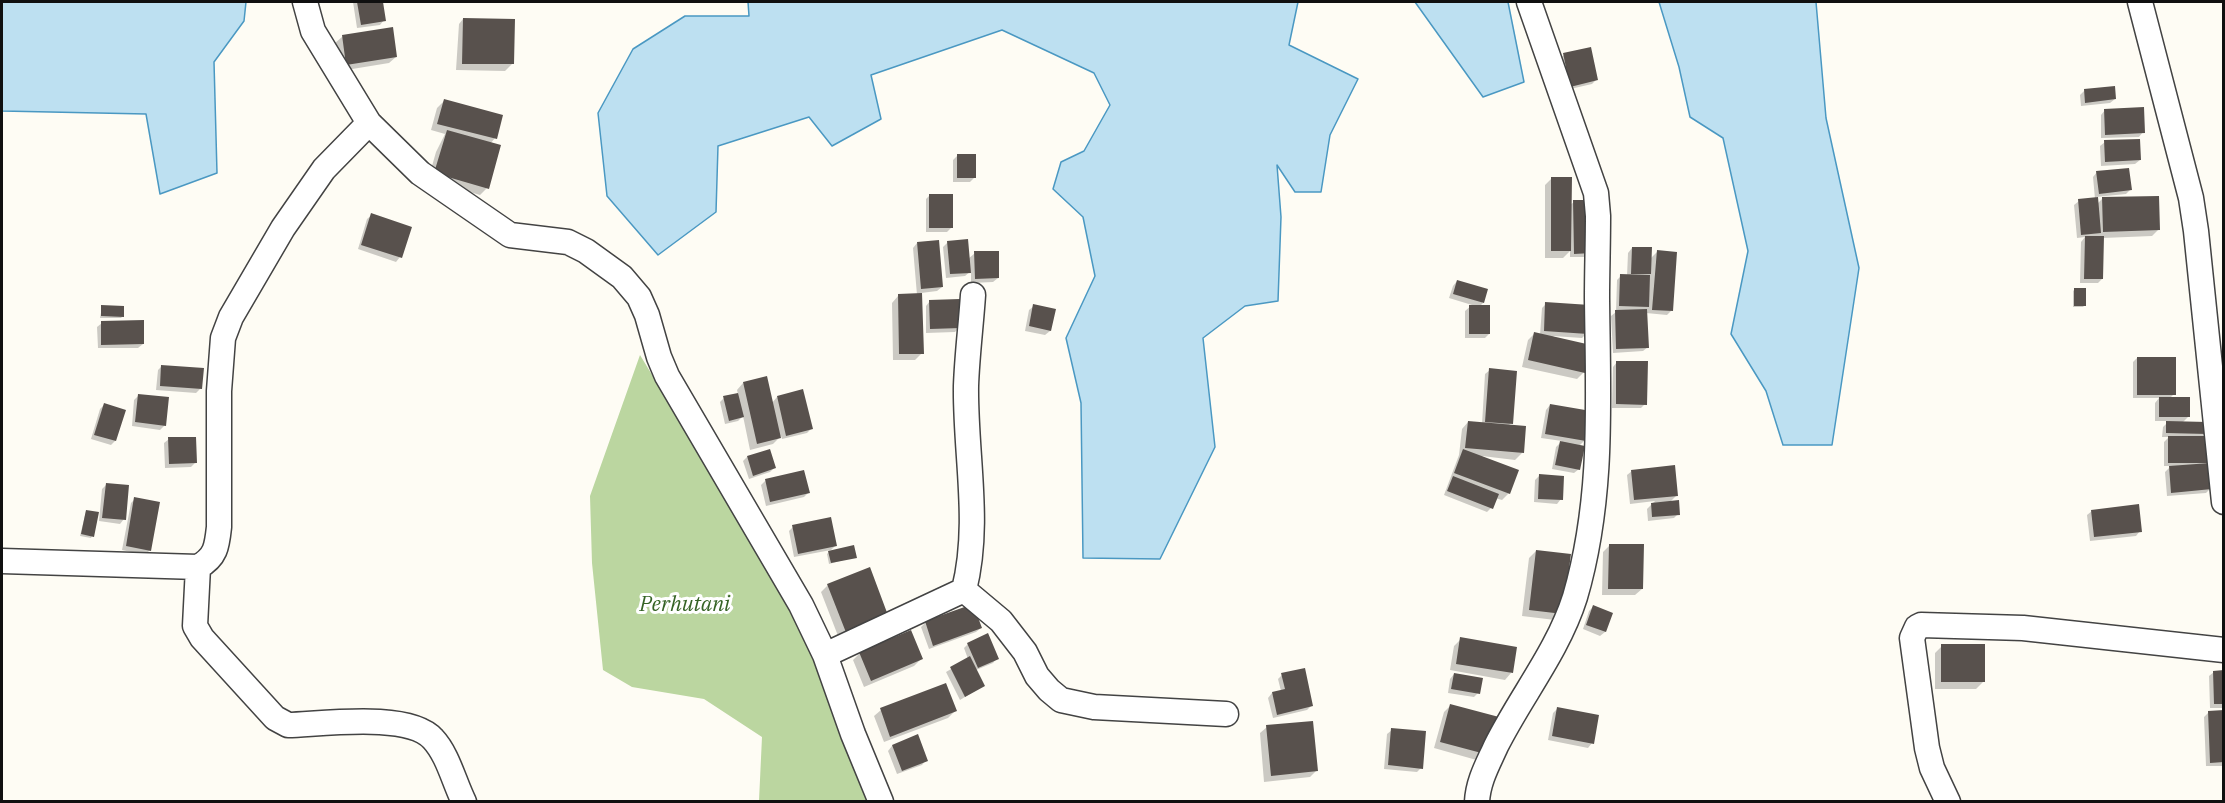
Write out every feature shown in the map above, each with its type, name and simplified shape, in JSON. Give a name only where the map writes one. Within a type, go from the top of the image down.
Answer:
[{"type":"street","points":[[305,2],[313,31],[369,123],[420,173],[510,235],[568,242],[586,250],[622,277],[639,297],[667,376],[801,605],[825,656],[853,734],[881,801]]},
{"type":"street","points":[[1477,801],[1482,776],[1510,719],[1554,647],[1574,600],[1585,560],[1596,494],[1599,372],[1596,193],[1529,2]]},
{"type":"street","points":[[2140,2],[2191,198],[2223,502]]},
{"type":"street","points":[[2,561],[198,567],[209,561],[217,549],[219,527],[219,391],[226,327],[283,228],[324,169],[369,123]]},
{"type":"street","points":[[964,590],[970,566],[973,529],[966,387],[973,295]]},
{"type":"street","points":[[198,567],[195,626],[202,638],[275,718],[288,725],[384,721],[421,728],[440,747],[464,801]]},
{"type":"street","points":[[825,656],[964,590]]},
{"type":"street","points":[[964,590],[1001,621],[1025,652],[1037,676],[1061,700],[1094,707],[1226,714]]},
{"type":"street","points":[[1948,801],[1932,768],[1927,748],[1912,638],[1917,627],[1922,625],[2023,628],[2223,650]]},
{"type":"green space","name":"Perhutani","points":[[640,355],[726,497],[810,647],[873,801],[759,801],[762,737],[704,699],[632,687],[603,670],[592,563],[590,496]]},
{"type":"water","points":[[2,2],[246,2],[244,21],[214,62],[217,173],[160,194],[146,114],[2,111]]},
{"type":"water","points":[[748,2],[1298,2],[1289,45],[1358,79],[1330,135],[1321,192],[1295,192],[1277,165],[1281,217],[1278,301],[1245,306],[1203,338],[1215,447],[1160,559],[1083,558],[1081,403],[1066,338],[1095,276],[1083,217],[1053,189],[1061,162],[1084,151],[1110,105],[1094,73],[1002,30],[871,75],[881,119],[832,146],[809,117],[718,146],[716,212],[658,255],[607,196],[598,113],[633,49],[685,16],[749,16]]},
{"type":"water","points":[[1415,2],[1508,2],[1524,82],[1483,97]]},
{"type":"water","points":[[1659,2],[1816,2],[1826,118],[1859,268],[1832,445],[1783,445],[1766,391],[1731,334],[1748,251],[1723,138],[1690,117],[1679,67]]},
{"type":"building","points":[[357,2],[383,2],[386,21],[361,25]]},
{"type":"building","points":[[463,18],[515,19],[514,64],[462,64]]},
{"type":"building","points":[[393,27],[397,57],[346,65],[342,35]]},
{"type":"building","points":[[1591,47],[1598,80],[1570,87],[1563,53]]},
{"type":"building","points":[[2115,86],[2116,99],[2085,103],[2084,89]]},
{"type":"building","points":[[444,99],[503,115],[497,139],[437,124]]},
{"type":"building","points":[[2144,107],[2145,133],[2105,135],[2104,109]]},
{"type":"building","points":[[447,130],[501,145],[489,189],[434,173]]},
{"type":"building","points":[[2140,139],[2141,160],[2105,162],[2104,140]]},
{"type":"building","points":[[957,154],[976,154],[976,178],[957,178]]},
{"type":"building","points":[[2129,168],[2132,190],[2099,194],[2096,171]]},
{"type":"building","points":[[1551,177],[1572,177],[1571,251],[1551,251]]},
{"type":"building","points":[[929,194],[953,194],[953,228],[929,228]]},
{"type":"building","points":[[2159,196],[2160,230],[2103,232],[2102,197]]},
{"type":"building","points":[[2098,197],[2101,233],[2081,235],[2078,199]]},
{"type":"building","points":[[1573,200],[1591,200],[1592,253],[1574,254]]},
{"type":"building","points":[[371,213],[412,227],[402,258],[361,245]]},
{"type":"building","points":[[2085,236],[2104,236],[2103,279],[2084,279]]},
{"type":"building","points":[[968,239],[971,273],[950,274],[947,241]]},
{"type":"building","points":[[939,240],[943,287],[921,289],[917,242]]},
{"type":"building","points":[[1632,247],[1652,247],[1651,274],[1631,274]]},
{"type":"building","points":[[1657,250],[1677,252],[1673,311],[1652,310]]},
{"type":"building","points":[[974,251],[999,251],[999,278],[975,279]]},
{"type":"building","points":[[1620,274],[1650,275],[1649,307],[1619,306]]},
{"type":"building","points":[[1457,280],[1488,289],[1484,303],[1453,294]]},
{"type":"building","points":[[2074,288],[2086,288],[2086,306],[2074,306]]},
{"type":"building","points":[[922,293],[924,354],[899,354],[898,294]]},
{"type":"building","points":[[960,299],[961,328],[930,329],[929,300]]},
{"type":"building","points":[[1545,302],[1590,305],[1588,334],[1544,331]]},
{"type":"building","points":[[1033,304],[1056,309],[1051,331],[1029,326]]},
{"type":"building","points":[[101,305],[124,306],[124,317],[101,316]]},
{"type":"building","points":[[1469,305],[1490,305],[1490,334],[1469,334]]},
{"type":"building","points":[[1647,309],[1649,348],[1616,349],[1615,310]]},
{"type":"building","points":[[144,320],[144,344],[101,345],[101,321]]},
{"type":"building","points":[[1534,332],[1591,345],[1585,373],[1528,360]]},
{"type":"building","points":[[2137,357],[2176,357],[2176,395],[2137,395]]},
{"type":"building","points":[[1616,361],[1648,361],[1647,405],[1616,404]]},
{"type":"building","points":[[161,365],[204,368],[202,389],[160,386]]},
{"type":"building","points":[[1489,368],[1517,371],[1513,424],[1485,422]]},
{"type":"building","points":[[767,376],[781,438],[757,444],[743,382]]},
{"type":"building","points":[[803,389],[813,429],[786,436],[777,396]]},
{"type":"building","points":[[738,393],[744,417],[729,421],[723,396]]},
{"type":"building","points":[[138,394],[169,397],[166,426],[135,422]]},
{"type":"building","points":[[2159,397],[2190,397],[2190,417],[2159,417]]},
{"type":"building","points":[[104,403],[126,410],[116,441],[94,435]]},
{"type":"building","points":[[1550,404],[1591,411],[1586,441],[1545,434]]},
{"type":"building","points":[[1468,421],[1526,426],[1524,453],[1465,448]]},
{"type":"building","points":[[2166,421],[2207,422],[2207,434],[2166,433]]},
{"type":"building","points":[[2168,436],[2213,436],[2213,463],[2168,463]]},
{"type":"building","points":[[168,437],[196,437],[197,463],[169,464]]},
{"type":"building","points":[[1560,441],[1585,446],[1580,470],[1555,465]]},
{"type":"building","points":[[770,449],[776,468],[753,476],[747,456]]},
{"type":"building","points":[[1463,449],[1519,470],[1510,494],[1454,473]]},
{"type":"building","points":[[2210,463],[2212,489],[2171,493],[2169,466]]},
{"type":"building","points":[[1675,465],[1678,496],[1634,500],[1631,470]]},
{"type":"building","points":[[804,470],[810,493],[770,502],[765,479]]},
{"type":"building","points":[[1539,474],[1564,476],[1563,500],[1538,499]]},
{"type":"building","points":[[1453,476],[1499,494],[1493,509],[1447,491]]},
{"type":"building","points":[[106,483],[129,485],[126,520],[102,518]]},
{"type":"building","points":[[134,497],[160,502],[151,551],[126,546]]},
{"type":"building","points":[[1679,500],[1680,515],[1652,517],[1651,503]]},
{"type":"building","points":[[2139,504],[2142,532],[2094,537],[2091,510]]},
{"type":"building","points":[[86,510],[99,512],[94,537],[81,534]]},
{"type":"building","points":[[831,517],[837,546],[798,554],[792,525]]},
{"type":"building","points":[[1609,544],[1644,544],[1643,589],[1608,589]]},
{"type":"building","points":[[854,545],[857,558],[831,563],[828,551]]},
{"type":"building","points":[[1536,550],[1571,554],[1563,614],[1529,610]]},
{"type":"building","points":[[870,567],[889,618],[847,635],[827,584]]},
{"type":"building","points":[[973,604],[982,628],[933,646],[925,621]]},
{"type":"building","points":[[1593,605],[1613,613],[1606,632],[1586,625]]},
{"type":"building","points":[[911,630],[923,659],[871,681],[859,652]]},
{"type":"building","points":[[988,633],[999,659],[978,668],[967,643]]},
{"type":"building","points":[[1460,637],[1517,647],[1513,673],[1456,664]]},
{"type":"building","points":[[1941,644],[1985,644],[1985,682],[1941,682]]},
{"type":"building","points":[[970,656],[985,686],[965,697],[950,667]]},
{"type":"building","points":[[1305,668],[1313,706],[1277,715],[1272,692],[1285,689],[1281,673]]},
{"type":"building","points":[[2224,670],[2224,704],[2214,704],[2213,671]]},
{"type":"building","points":[[1454,673],[1483,678],[1480,694],[1451,689]]},
{"type":"building","points":[[946,683],[957,711],[890,737],[880,708]]},
{"type":"building","points":[[1450,704],[1499,717],[1489,755],[1440,742]]},
{"type":"building","points":[[1557,707],[1599,715],[1594,744],[1552,736]]},
{"type":"building","points":[[2224,710],[2224,762],[2210,763],[2208,711]]},
{"type":"building","points":[[1313,721],[1318,771],[1271,776],[1266,725]]},
{"type":"building","points":[[1391,728],[1426,731],[1423,769],[1388,765]]},
{"type":"building","points":[[918,734],[928,761],[902,771],[892,745]]}]
